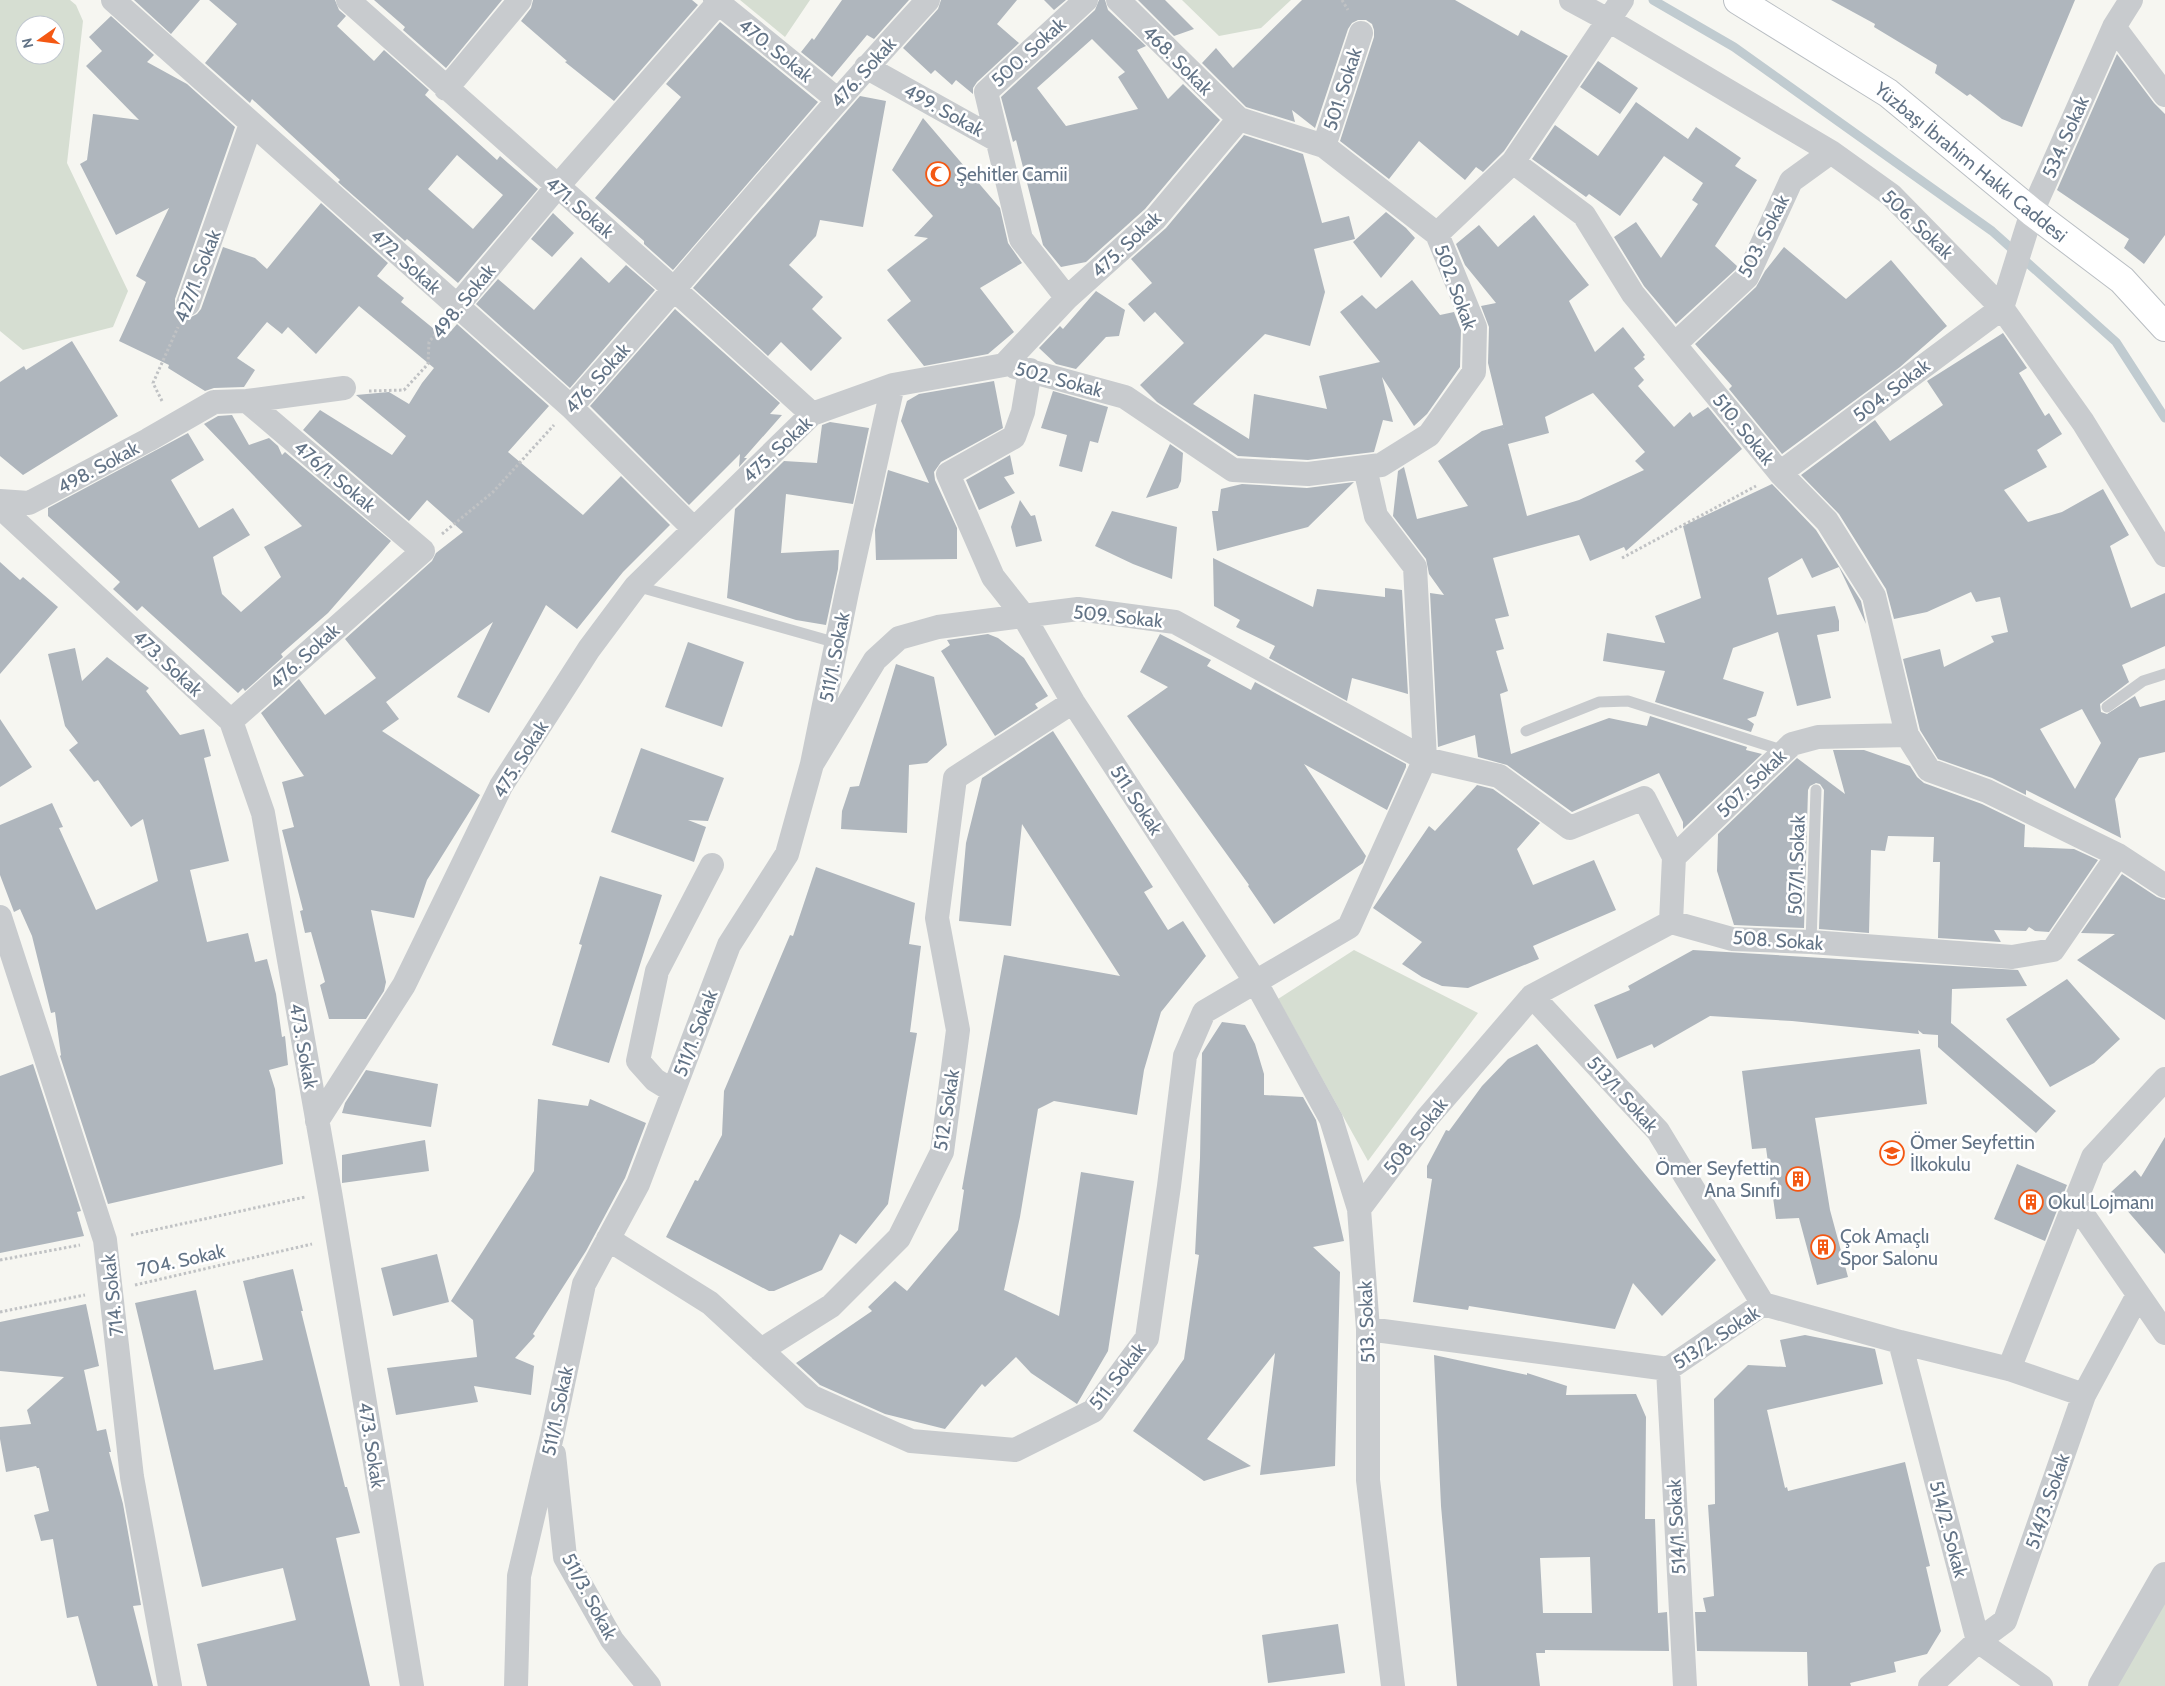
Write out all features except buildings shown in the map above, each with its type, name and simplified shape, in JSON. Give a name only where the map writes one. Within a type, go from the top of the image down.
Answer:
[{"type":"main road","name":"Yüzbaşı İbrahim Hakkı Caddesi","points":[[1738,0],[1888,93],[2032,212],[2122,280],[2165,327]]},
{"type":"street","name":"472. Sokak","points":[[113,0],[571,407],[694,529]]},
{"type":"street","name":"471. Sokak","points":[[348,0],[812,414]]},
{"type":"street","points":[[446,89],[520,0]]},
{"type":"street","name":"476. Sokak","points":[[571,407],[675,290],[866,67],[928,0]]},
{"type":"street","name":"500. Sokak","points":[[998,140],[986,92],[1086,0]]},
{"type":"street","name":"468. Sokak","points":[[1118,0],[1239,119]]},
{"type":"street","name":"506. Sokak","points":[[1571,0],[1615,12],[1831,152],[1891,195],[2002,308],[2082,422],[2165,555]]},
{"type":"street","name":"534. Sokak","points":[[2002,308],[2032,212],[2114,27],[2131,0]]},
{"type":"street","name":"470. Sokak","points":[[716,1],[838,100]]},
{"type":"street","name":"498. Sokak","points":[[457,306],[716,1]]},
{"type":"street","name":"502. Sokak","points":[[1004,365],[1030,370],[1125,397],[1233,470],[1308,474],[1381,465],[1428,435],[1474,372],[1476,327],[1437,234],[1513,162],[1615,12]]},
{"type":"street","points":[[2114,27],[2165,95]]},
{"type":"street","name":"501. Sokak","points":[[1324,146],[1361,33]]},
{"type":"street","name":"499. Sokak","points":[[866,67],[998,140],[1021,239],[1067,298]]},
{"type":"street","points":[[1239,119],[1324,146],[1437,234]]},
{"type":"street","name":"475. Sokak","points":[[317,1121],[404,986],[501,786],[590,649],[636,586],[812,414],[893,385],[1004,365],[1067,298],[1155,219],[1239,119]]},
{"type":"street","name":"427/1. Sokak","points":[[188,304],[251,124]]},
{"type":"street","name":"503. Sokak","points":[[1676,344],[1747,277],[1791,181],[1831,152]]},
{"type":"street","name":"510. Sokak","points":[[1513,162],[1584,215],[1633,294],[1780,473],[1827,522],[1874,596],[1906,736]]},
{"type":"street","name":"504. Sokak","points":[[1780,473],[2002,308]]},
{"type":"street","points":[[1023,616],[993,577],[948,474],[1014,437],[1022,412],[1030,370]]},
{"type":"street","name":"511/1. Sokak","points":[[516,1686],[519,1576],[552,1436],[584,1284],[638,1184],[728,945],[787,854],[812,764],[893,385]]},
{"type":"street","name":"498. Sokak","points":[[0,502],[29,503],[148,440],[214,402],[247,401],[344,388]]},
{"type":"street","name":"476/1. Sokak","points":[[247,401],[423,551]]},
{"type":"street","points":[[1364,468],[1376,516],[1415,567],[1425,759],[1499,776],[1570,828],[1644,798],[1674,857],[1671,922]]},
{"type":"street","name":"473. Sokak","points":[[0,507],[231,721],[263,813],[338,1238],[412,1686]]},
{"type":"street","name":"476. Sokak","points":[[231,721],[423,551]]},
{"type":"street","name":"509. Sokak","points":[[812,764],[875,660],[899,638],[938,627],[1078,609],[1175,622],[1425,759]]},
{"type":"street","name":"511. Sokak","points":[[1023,616],[1073,702],[1254,981]]},
{"type":"street","name":"512. Sokak","points":[[761,1350],[832,1306],[900,1238],[942,1152],[958,1030],[937,918],[955,778],[1073,702]]},
{"type":"street","points":[[1906,736],[1929,770],[1988,791],[2118,855],[2165,886]]},
{"type":"street","name":"507. Sokak","points":[[1674,857],[1792,744],[1818,737],[1906,736]]},
{"type":"street","name":"511. Sokak","points":[[761,1350],[812,1397],[911,1441],[1016,1450],[1093,1411],[1147,1338],[1169,1186],[1185,1056],[1204,1012],[1349,927],[1425,759]]},
{"type":"street","name":"508. Sokak","points":[[1360,1209],[1428,1117],[1532,996],[1671,922],[1732,939],[1811,942],[2012,957],[2053,950],[2118,855]]},
{"type":"street","points":[[673,1091],[654,1080],[638,1061],[657,971],[712,865]]},
{"type":"street","name":"714. Sokak","points":[[0,917],[105,1240],[132,1476],[170,1686]]},
{"type":"street","name":"513. Sokak","points":[[1254,981],[1331,1119],[1360,1209],[1368,1329],[1368,1480],[1393,1686]]},
{"type":"street","name":"513/1. Sokak","points":[[1532,996],[1658,1131],[1762,1304]]},
{"type":"street","points":[[2009,1369],[2093,1157],[2165,1079]]},
{"type":"street","points":[[2075,1203],[2165,1333]]},
{"type":"street","points":[[608,1239],[710,1303],[761,1350]]},
{"type":"street","name":"514/3. Sokak","points":[[1930,1686],[1978,1640],[2006,1621],[2084,1396],[2138,1295]]},
{"type":"street","name":"513/2. Sokak","points":[[1368,1329],[1668,1369],[1762,1304],[1900,1342],[2009,1369],[2084,1396]]},
{"type":"street","name":"514/2. Sokak","points":[[1900,1342],[1978,1640]]},
{"type":"street","name":"514/1. Sokak","points":[[1668,1369],[1685,1686]]},
{"type":"street","name":"511/3. Sokak","points":[[552,1436],[565,1557],[612,1640],[649,1686]]},
{"type":"street","points":[[2102,1686],[2165,1576]]},
{"type":"street","points":[[1978,1640],[2041,1686]]},
{"type":"lane","points":[[636,586],[837,643]]},
{"type":"lane","points":[[2107,707],[2143,681],[2165,674]]},
{"type":"lane","points":[[1526,731],[1599,702],[1628,700],[1785,751]]},
{"type":"lane","name":"507/1. Sokak","points":[[1811,942],[1816,790]]},
{"type":"path","name":"427/1. Sokak","points":[[173,424],[153,383],[188,304]]},
{"type":"path","name":"498. Sokak","points":[[344,388],[374,392],[404,390],[428,364],[429,342],[457,306]]},
{"type":"path","name":"476. Sokak","points":[[423,551],[493,492],[571,407]]},
{"type":"path","points":[[1622,558],[1780,473]]},
{"type":"path","name":"704. Sokak","points":[[0,1260],[105,1240],[330,1192]]},
{"type":"path","name":"704. Sokak","points":[[0,1312],[111,1290],[338,1238]]},
{"type":"shaded area","points":[[0,0],[70,0],[76,5],[83,21],[67,163],[128,291],[113,327],[23,350],[0,331]]},
{"type":"shaded area","points":[[740,0],[810,0],[785,37]]},
{"type":"shaded area","points":[[1182,0],[1291,0],[1261,28],[1219,36]]},
{"type":"shaded area","points":[[1354,950],[1478,1013],[1368,1161],[1278,999]]},
{"type":"shaded area","points":[[2165,1601],[2165,1686],[2114,1686]]},
{"type":"waterway","points":[[1653,0],[1734,47],[1992,231],[2116,342],[2165,418]]},
{"type":"place","name":"Şehitler Camii","points":[[938,174]]},
{"type":"place","name":"Ömer Seyfettin İlkokulu","points":[[1892,1153]]},
{"type":"place","name":"Ömer Seyfettin Ana Sınıfı","points":[[1798,1179]]},
{"type":"place","name":"Okul Lojmanı","points":[[2031,1202]]},
{"type":"place","name":"Çok Amaçlı Spor Salonu","points":[[1823,1247]]}]
